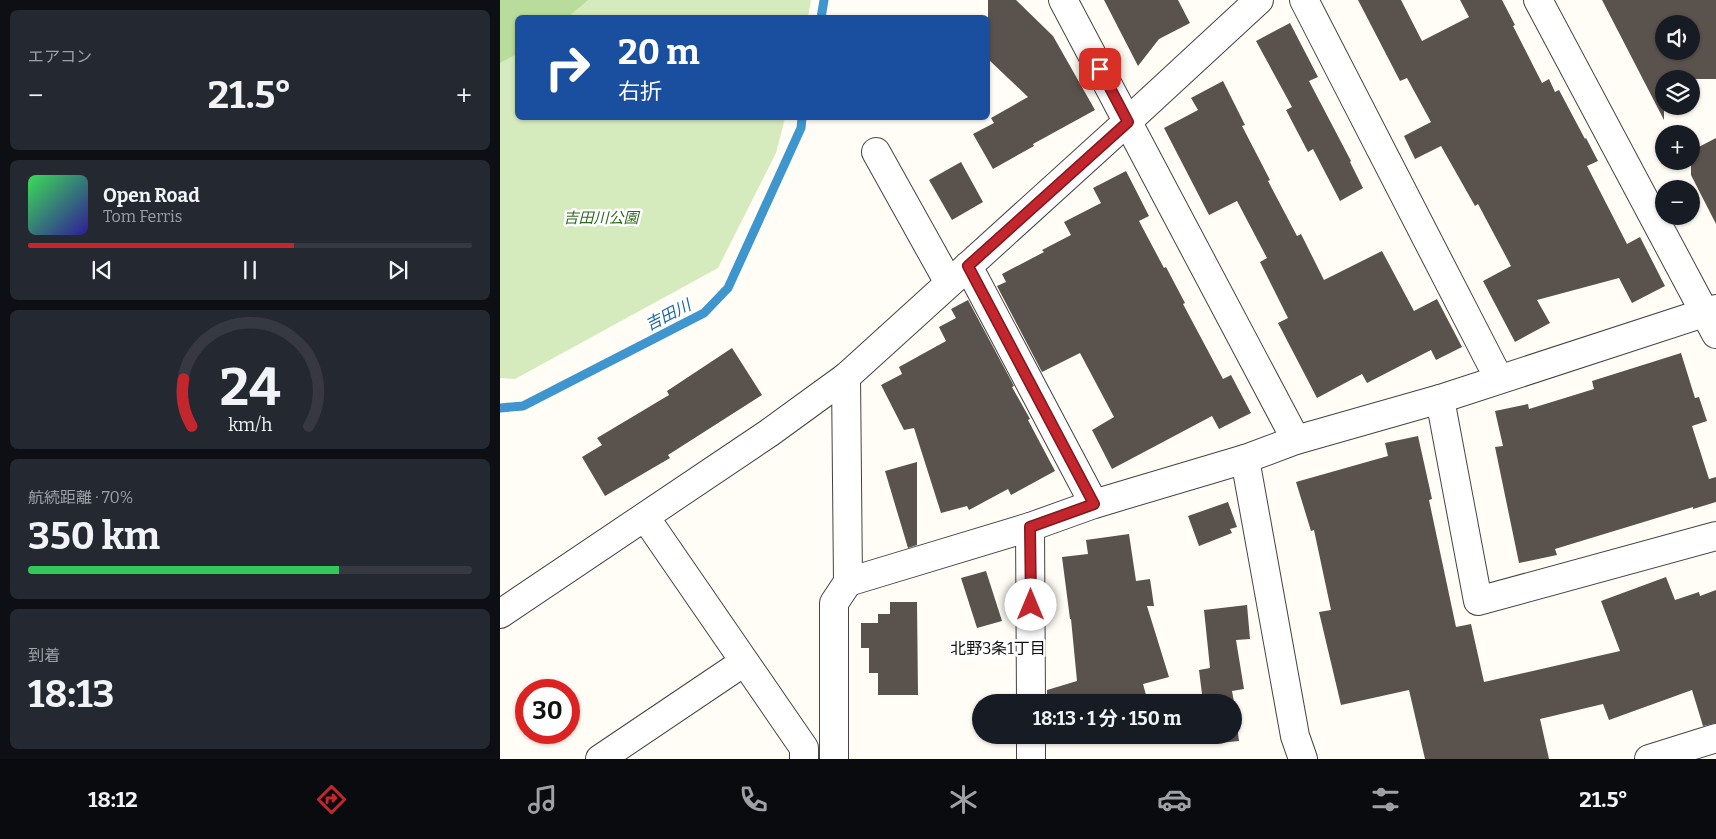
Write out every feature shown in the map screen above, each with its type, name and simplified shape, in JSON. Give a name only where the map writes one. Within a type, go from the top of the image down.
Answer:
[{"type":"street","points":[[1063,0],[1296,440]]},
{"type":"street","points":[[500,614],[769,433],[846,377],[1128,122],[1259,0]]},
{"type":"street","points":[[1304,0],[1499,379]]},
{"type":"street","points":[[848,582],[1030,527],[1094,504],[1245,458],[1296,440],[1712,318],[1538,0]]},
{"type":"street","points":[[876,152],[958,274],[1094,504]]},
{"type":"street","points":[[834,759],[834,603],[848,582],[846,377]]},
{"type":"street","points":[[1440,399],[1478,601],[1716,536]]},
{"type":"street","points":[[1245,458],[1295,736],[1303,759]]},
{"type":"street","points":[[644,517],[804,748],[804,759]]},
{"type":"street","points":[[1030,527],[1031,694]]},
{"type":"street","points":[[600,759],[744,662]]},
{"type":"street","points":[[1649,759],[1716,738]]},
{"type":"street","points":[[1031,744],[1031,759]]},
{"type":"green space","name":"吉田川公園","points":[[500,0],[811,0],[808,15],[515,15],[515,120],[784,120],[776,153],[718,268],[515,379],[500,378]]},
{"type":"green space","points":[[500,0],[588,0],[570,15],[515,15],[515,55],[500,63]]},
{"type":"building","points":[[988,0],[1016,0],[1053,36],[1095,110],[1033,144],[1034,146],[993,169],[973,134],[994,123],[991,118],[1028,97],[990,61],[990,15],[988,15]]},
{"type":"building","points":[[1104,0],[1178,0],[1190,23],[1159,39],[1138,66]]},
{"type":"building","points":[[1358,0],[1401,0],[1422,41],[1469,17],[1460,0],[1502,0],[1542,83],[1549,79],[1555,92],[1559,90],[1598,161],[1587,166],[1627,244],[1640,237],[1665,286],[1632,303],[1619,278],[1537,300],[1550,323],[1515,342],[1483,281],[1511,266],[1478,204],[1475,206],[1441,146],[1415,159],[1404,136],[1431,122],[1407,78],[1400,81]]},
{"type":"building","points":[[1602,0],[1716,0],[1716,79],[1700,79],[1700,70],[1655,70],[1655,103]]},
{"type":"building","points":[[1290,23],[1318,77],[1309,81],[1363,188],[1340,201],[1313,149],[1308,152],[1286,110],[1292,107],[1256,41]]},
{"type":"building","points":[[1223,81],[1245,125],[1242,126],[1270,180],[1268,181],[1297,236],[1301,234],[1324,280],[1382,251],[1414,311],[1437,299],[1462,347],[1436,360],[1431,350],[1367,383],[1362,374],[1317,398],[1278,323],[1288,318],[1260,262],[1267,258],[1237,201],[1209,215],[1164,128],[1198,110],[1191,98]]},
{"type":"building","points":[[1716,138],[1716,224],[1700,193],[1700,180],[1694,180],[1691,175],[1691,170],[1700,170],[1700,146]]},
{"type":"building","points":[[961,162],[983,202],[952,220],[929,180]]},
{"type":"building","points":[[1126,171],[1149,216],[1139,221],[1164,268],[1166,267],[1185,303],[1183,304],[1223,379],[1231,375],[1251,413],[1219,429],[1212,416],[1112,469],[1092,430],[1114,417],[1080,353],[1042,372],[997,286],[1006,282],[1002,274],[1044,252],[1042,250],[1071,235],[1064,222],[1101,203],[1093,188]]},
{"type":"building","points":[[968,300],[1014,386],[1012,387],[1055,471],[1011,495],[1008,489],[969,510],[967,506],[941,513],[914,428],[904,430],[881,385],[902,374],[899,367],[946,341],[939,327],[956,318],[951,309]]},
{"type":"building","points":[[732,348],[762,395],[668,455],[670,458],[605,496],[582,457],[602,445],[597,438],[669,395],[667,391]]},
{"type":"building","points":[[1681,353],[1695,398],[1699,397],[1707,421],[1692,426],[1709,479],[1716,477],[1716,502],[1693,509],[1693,507],[1555,549],[1557,555],[1519,563],[1495,447],[1503,446],[1495,411],[1528,404],[1529,409],[1594,389],[1592,381]]},
{"type":"building","points":[[1418,436],[1432,499],[1429,500],[1456,627],[1471,624],[1484,682],[1620,651],[1601,601],[1666,577],[1675,600],[1699,592],[1700,596],[1716,590],[1716,723],[1703,726],[1692,690],[1609,720],[1603,704],[1540,719],[1549,759],[1425,759],[1409,690],[1341,705],[1319,612],[1331,610],[1314,530],[1311,531],[1296,482],[1388,456],[1385,443]]},
{"type":"building","points":[[917,462],[917,545],[908,548],[885,471]]},
{"type":"building","points":[[1228,502],[1237,527],[1230,529],[1232,533],[1199,546],[1188,516]]},
{"type":"building","points":[[1129,534],[1136,581],[1150,579],[1154,606],[1147,606],[1169,677],[1143,684],[1146,694],[1047,694],[1047,690],[1077,681],[1062,557],[1088,554],[1086,540]]},
{"type":"building","points":[[986,571],[1002,621],[977,628],[961,578]]},
{"type":"building","points":[[890,602],[917,602],[918,695],[878,695],[878,673],[869,673],[869,648],[861,648],[861,623],[878,623],[878,614],[890,614]]},
{"type":"building","points":[[1247,605],[1250,639],[1236,640],[1244,689],[1232,691],[1233,694],[1202,694],[1199,670],[1210,668],[1204,610]]},
{"type":"waterway","name":"吉田川","points":[[822,15],[824,0]]},
{"type":"waterway","name":"吉田川","points":[[500,408],[523,406],[704,313],[728,288],[801,128],[802,120]]},
{"type":"district","name":"北野3条1丁目","points":[[998,648]]},
{"type":"route","points":[[1031,605],[1030,527],[1094,504],[968,266],[1128,122],[1100,69]]}]
